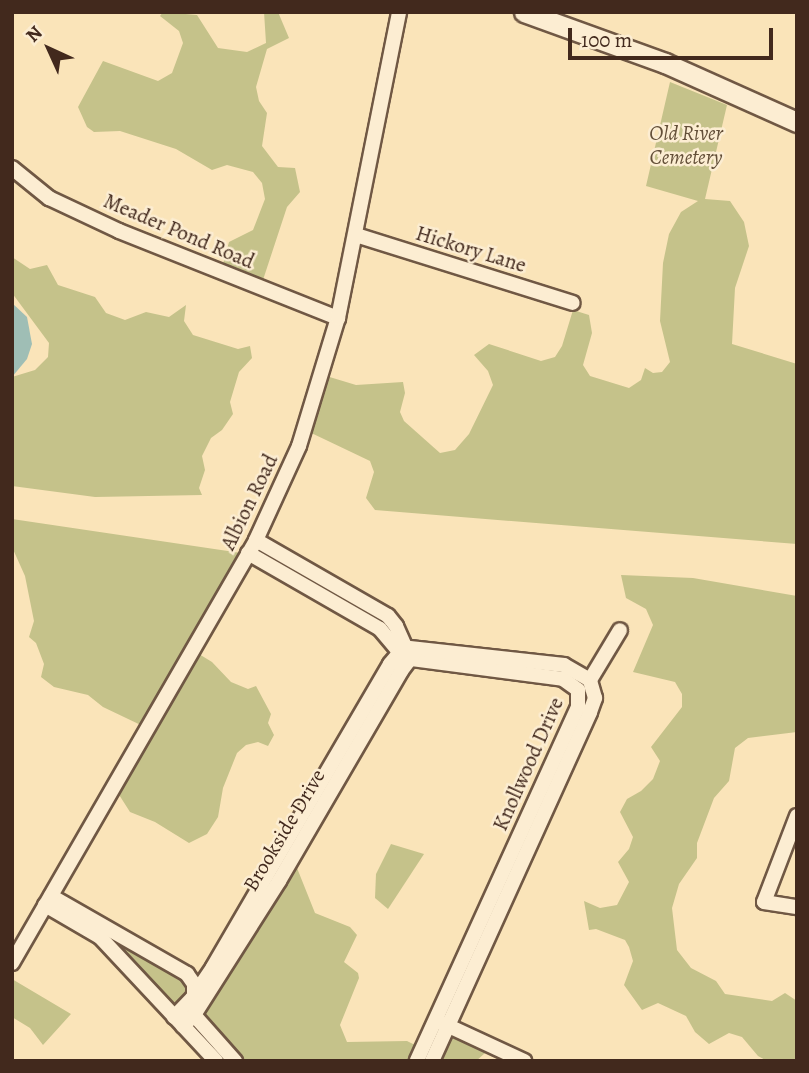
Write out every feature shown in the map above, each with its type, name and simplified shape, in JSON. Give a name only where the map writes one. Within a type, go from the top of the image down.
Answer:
[{"type":"main road","points":[[524,12],[665,63],[797,122]]},
{"type":"street","name":"Albion Road","points":[[12,963],[252,547],[299,446],[338,318],[399,12]]},
{"type":"street","name":"Meader Pond Road","points":[[12,168],[49,198],[119,231],[338,318]]},
{"type":"street","name":"Hickory Lane","points":[[356,236],[573,303]]},
{"type":"street","points":[[252,547],[387,616],[408,653]]},
{"type":"street","points":[[418,1061],[442,1023],[590,712],[595,698],[590,680],[620,630]]},
{"type":"street","name":"Knollwood Drive","points":[[408,653],[564,665],[590,680]]},
{"type":"street","name":"Knollwood Drive","points":[[408,653],[562,679],[578,690],[578,707],[499,899]]},
{"type":"street","name":"Brookside Drive","points":[[179,1021],[408,653]]},
{"type":"street","name":"Brookside Drive","points":[[179,1021],[194,1015],[279,881],[401,671],[408,653]]},
{"type":"street","points":[[797,816],[764,902],[797,907]]},
{"type":"street","points":[[48,901],[187,974],[194,984],[194,1015],[235,1061]]},
{"type":"street","points":[[48,901],[100,937],[216,1061]]},
{"type":"street","points":[[432,1061],[442,1023]]},
{"type":"street","points":[[442,1023],[524,1061]]},
{"type":"green space","points":[[163,12],[197,15],[218,48],[247,52],[266,43],[264,12],[278,12],[289,38],[267,49],[256,87],[259,101],[267,113],[262,146],[278,167],[295,168],[300,192],[287,207],[260,289],[220,275],[229,242],[253,230],[265,199],[262,183],[253,172],[227,165],[212,170],[176,149],[120,131],[94,132],[87,127],[78,107],[103,61],[158,81],[172,73],[183,43],[179,31],[160,16]]},
{"type":"green space","name":"Old River Cemetery","points":[[670,82],[727,105],[705,199],[730,201],[744,222],[749,246],[735,288],[732,344],[797,364],[797,544],[375,510],[366,498],[374,472],[370,461],[305,430],[323,375],[356,385],[403,382],[405,393],[400,412],[404,421],[440,453],[455,450],[469,434],[493,385],[488,371],[474,355],[489,344],[541,361],[555,357],[562,346],[573,310],[589,315],[592,333],[583,365],[590,376],[629,388],[641,380],[645,368],[653,373],[662,372],[670,362],[660,321],[663,263],[669,234],[681,212],[698,201],[646,186]]},
{"type":"green space","points":[[12,257],[30,269],[47,265],[58,285],[95,297],[106,313],[125,320],[146,312],[169,317],[186,305],[184,321],[193,335],[238,349],[250,346],[252,358],[239,372],[230,402],[233,414],[222,430],[211,438],[202,456],[205,470],[199,488],[202,495],[95,497],[12,486],[12,377],[35,370],[48,357],[49,343],[12,293]]},
{"type":"green space","points":[[12,519],[248,554],[194,651],[212,662],[231,682],[248,689],[256,686],[271,714],[268,723],[274,735],[268,746],[258,742],[246,745],[237,753],[223,788],[218,817],[207,834],[189,843],[155,822],[130,812],[116,790],[147,728],[103,707],[88,695],[54,687],[41,677],[44,664],[36,643],[29,637],[34,621],[25,576],[12,547]]},
{"type":"green space","points":[[621,575],[693,578],[797,596],[797,732],[748,738],[735,748],[729,781],[714,798],[697,843],[697,858],[679,884],[672,908],[677,950],[691,968],[716,981],[725,994],[772,1001],[785,993],[797,1001],[797,1061],[767,1061],[758,1056],[742,1037],[729,1033],[709,1044],[695,1032],[686,1016],[658,1003],[642,1010],[624,985],[633,961],[625,940],[596,929],[589,930],[584,901],[600,908],[617,905],[629,882],[618,862],[629,849],[633,837],[620,812],[627,799],[641,791],[653,779],[660,761],[651,747],[682,707],[682,694],[675,682],[633,672],[653,625],[646,609],[626,598]]},
{"type":"green space","points":[[391,844],[424,854],[388,909],[375,898],[376,874]]},
{"type":"green space","points":[[293,858],[315,913],[350,927],[357,935],[344,962],[358,973],[359,978],[340,1025],[347,1042],[407,1041],[413,1044],[426,1040],[440,1019],[493,1046],[476,1061],[220,1061],[182,1025]]},
{"type":"green space","points":[[85,914],[187,974],[193,988],[183,1003],[167,1002]]},
{"type":"green space","points":[[12,979],[71,1014],[43,1045],[30,1028],[12,1017]]},
{"type":"water","points":[[12,303],[27,317],[32,344],[27,359],[12,377]]}]
